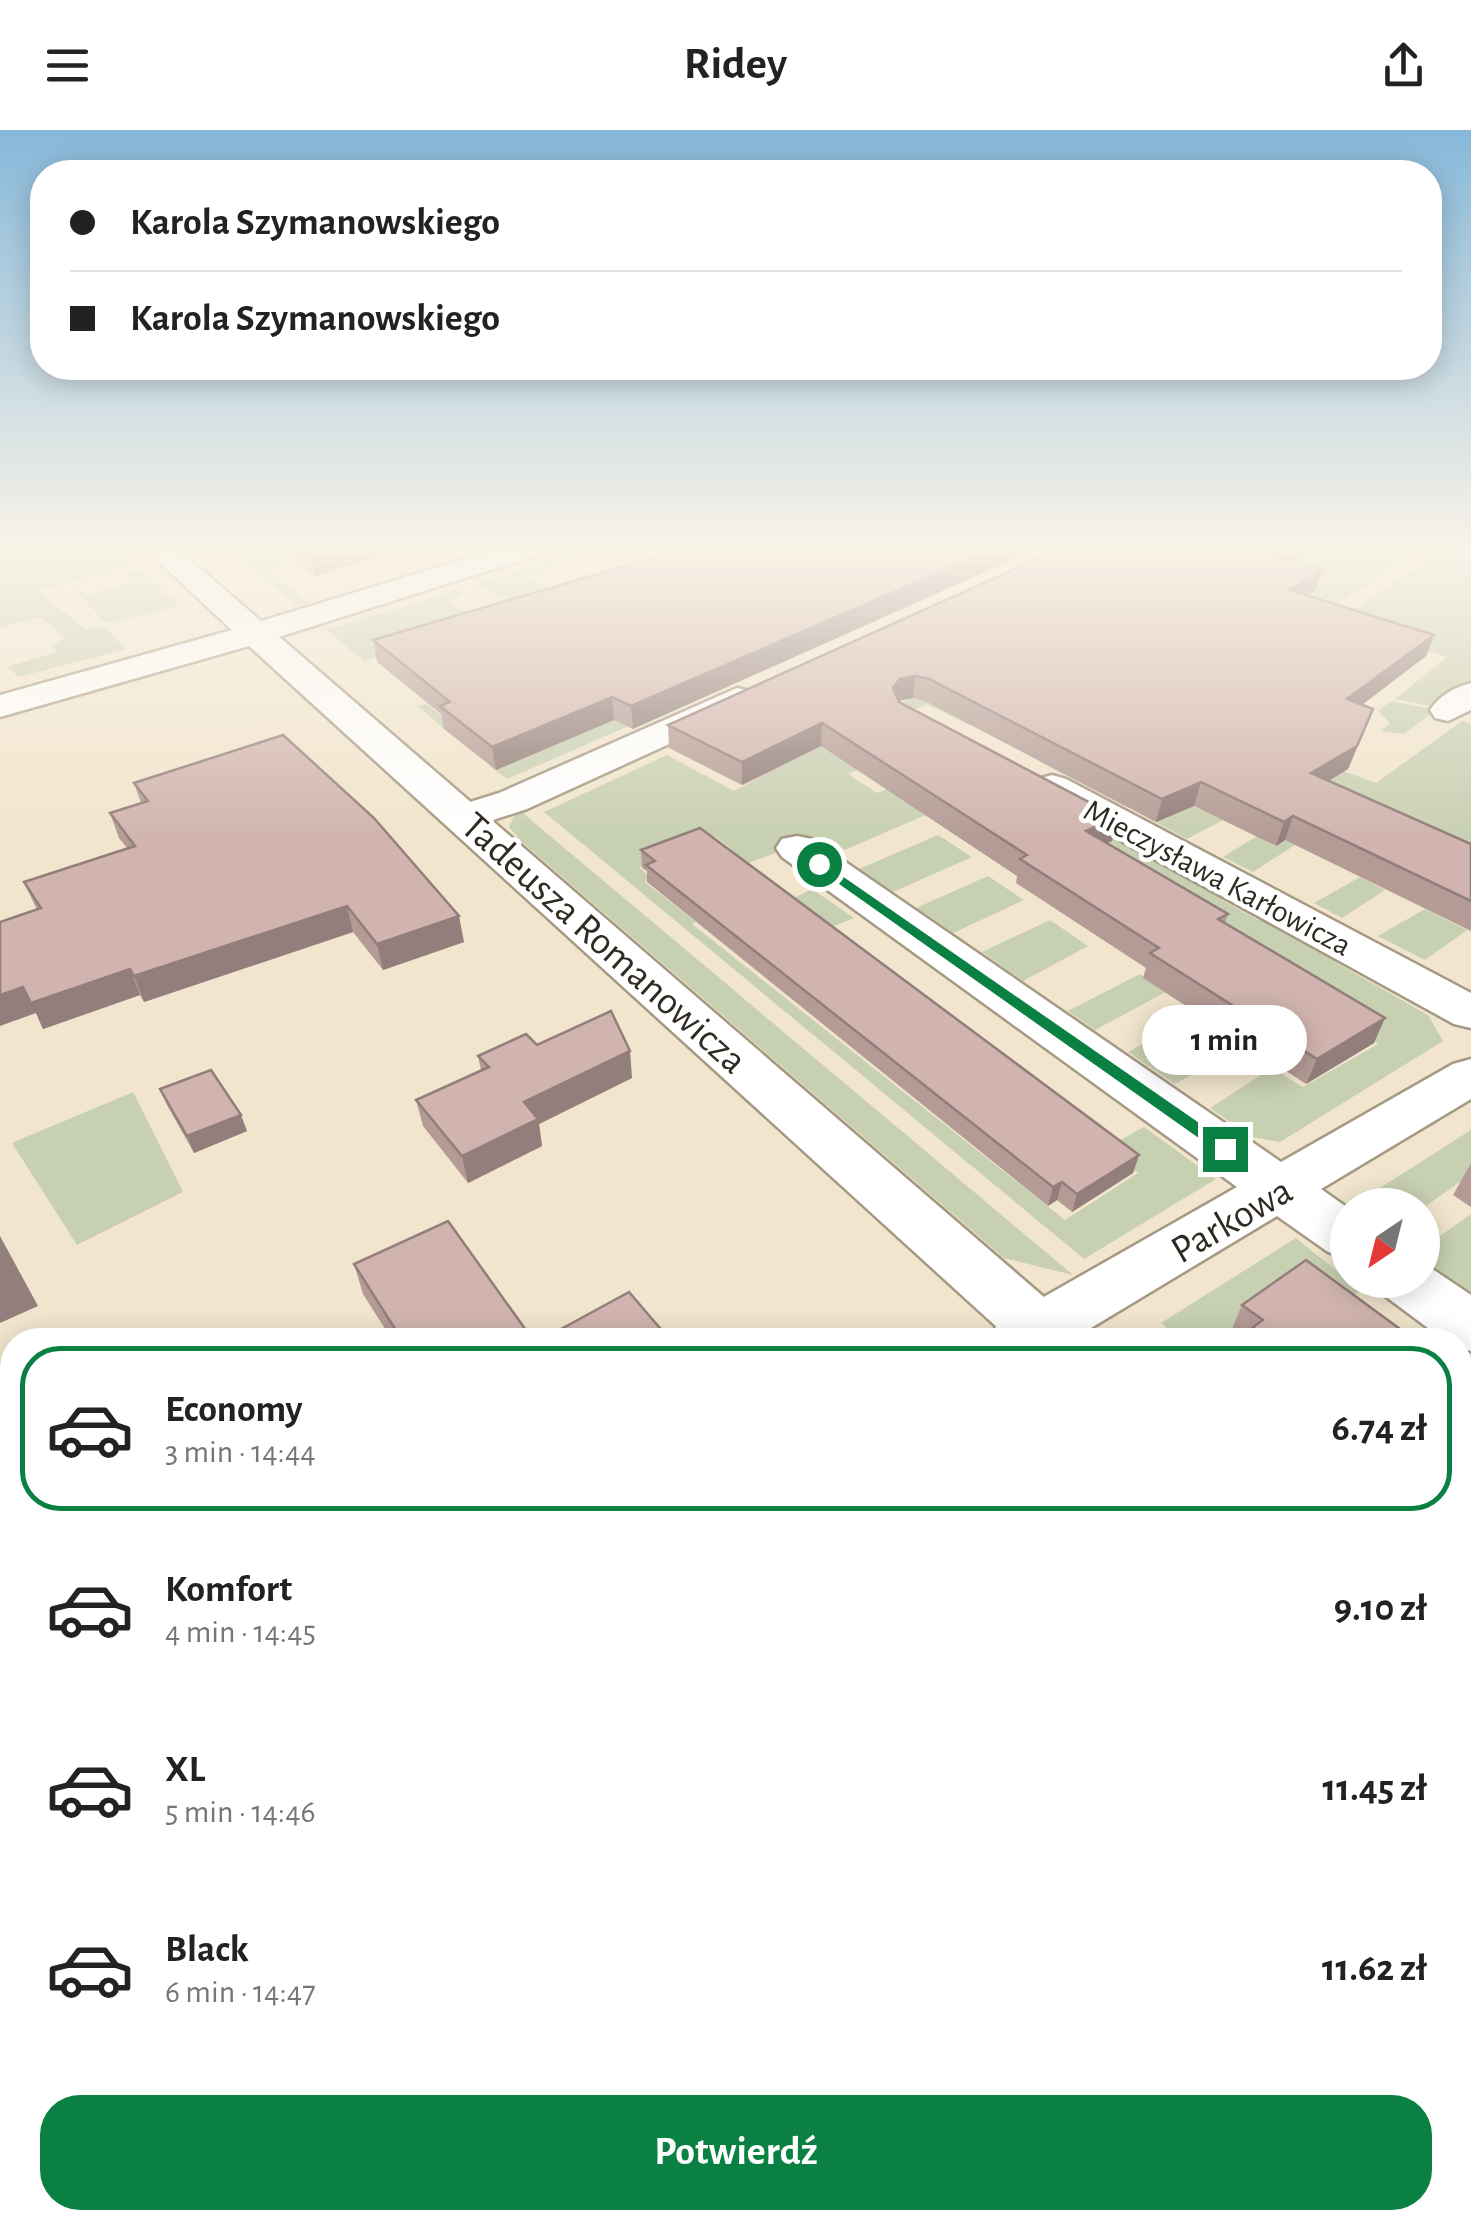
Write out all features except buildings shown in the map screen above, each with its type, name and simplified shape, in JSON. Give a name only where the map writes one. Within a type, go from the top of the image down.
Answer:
[{"type":"street","points":[[0,706],[219,644]]},
{"type":"street","name":"Tadeusza Romanowicza","points":[[265,644],[464,817],[1028,1328]]},
{"type":"street","points":[[464,817],[513,800],[765,686]]},
{"type":"street","name":"Mieczysława Karłowicza","points":[[1009,764],[1471,1013]]},
{"type":"street","points":[[796,848],[1330,1224]]},
{"type":"street","name":"Parkowa","points":[[1053,1328],[1471,1076]]},
{"type":"street","points":[[1431,1298],[1471,1327]]},
{"type":"green space","points":[[121,644],[126,649],[19,677],[7,667],[57,652],[53,647]]},
{"type":"green space","points":[[344,644],[426,644],[364,661]]},
{"type":"green space","points":[[905,644],[942,644],[985,661],[1025,644],[1074,644],[1043,660],[1376,783],[1462,721],[1471,724],[1471,873],[1463,869],[1457,873],[1429,860],[1434,856],[1386,834],[1380,837],[1353,825],[1358,821],[1334,809],[1325,815],[1301,804],[1294,807],[1270,796],[1275,792],[1230,771],[1215,771],[1224,765],[1185,747],[1124,777],[1124,806],[1038,761],[1068,744],[1088,753],[1137,728],[1144,731],[1159,722],[1142,715],[1136,718],[1048,687],[969,725],[926,704],[906,714],[917,721],[909,727],[914,730],[839,755],[859,769],[848,774],[877,793],[903,782],[895,776],[933,761],[943,767],[972,759],[1223,896],[1222,900],[1258,920],[1267,920],[1336,958],[1335,962],[1428,1015],[1443,1041],[1280,1142],[1252,1137],[1210,1108],[1272,1068],[1303,1087],[1378,1044],[1212,943],[1219,939],[1182,917],[1185,914],[1084,853],[1090,849],[975,779],[911,804],[926,815],[835,854],[814,839],[732,869],[723,862],[731,858],[732,849],[714,836],[639,867],[651,878],[645,882],[696,922],[692,924],[1065,1220],[1138,1173],[1106,1148],[1144,1127],[1216,1179],[1084,1259],[544,812],[667,755],[734,791],[784,764],[731,738],[693,756],[675,751],[819,684],[824,689],[785,709],[839,734],[941,683],[890,660],[859,675],[848,670]]},
{"type":"green space","points":[[1405,644],[1471,644],[1471,687],[1441,708],[1395,699],[1447,657]]},
{"type":"green space","points":[[458,693],[638,722],[507,779],[491,767],[468,720],[444,729],[418,706],[426,704],[445,718]]},
{"type":"green space","points":[[1391,701],[1436,710],[1404,734],[1381,731],[1390,723],[1378,711]]},
{"type":"green space","points":[[1183,801],[1223,820],[1187,839],[1150,819]]},
{"type":"green space","points":[[518,809],[1073,1275],[1004,1258],[523,843],[509,827]]},
{"type":"green space","points":[[938,835],[972,857],[893,892],[859,869]]},
{"type":"green space","points":[[1257,836],[1275,846],[1285,840],[1295,845],[1253,872],[1223,857]]},
{"type":"green space","points":[[988,876],[1024,900],[953,933],[916,908]]},
{"type":"green space","points":[[1360,877],[1385,890],[1342,918],[1314,903]]},
{"type":"green space","points":[[812,889],[854,918],[822,931],[783,903]]},
{"type":"green space","points":[[1425,909],[1467,930],[1425,960],[1378,936]]},
{"type":"green space","points":[[1050,920],[1088,946],[1023,981],[982,952]]},
{"type":"green space","points":[[1140,974],[1166,992],[1095,1030],[1068,1011]]},
{"type":"green space","points":[[1193,1016],[1240,1046],[1175,1084],[1128,1052]]},
{"type":"green space","points":[[133,1092],[183,1192],[77,1245],[12,1143]]},
{"type":"green space","points":[[1471,1130],[1471,1174],[1440,1196],[1440,1188],[1380,1188]]},
{"type":"green space","points":[[1471,1214],[1471,1301],[1440,1279],[1440,1236]]},
{"type":"green space","points":[[1296,1238],[1330,1265],[1330,1298],[1351,1298],[1328,1315],[1292,1288],[1235,1328],[1167,1328],[1161,1323]]},
{"type":"route","points":[[819,864],[1225,1149]]}]
